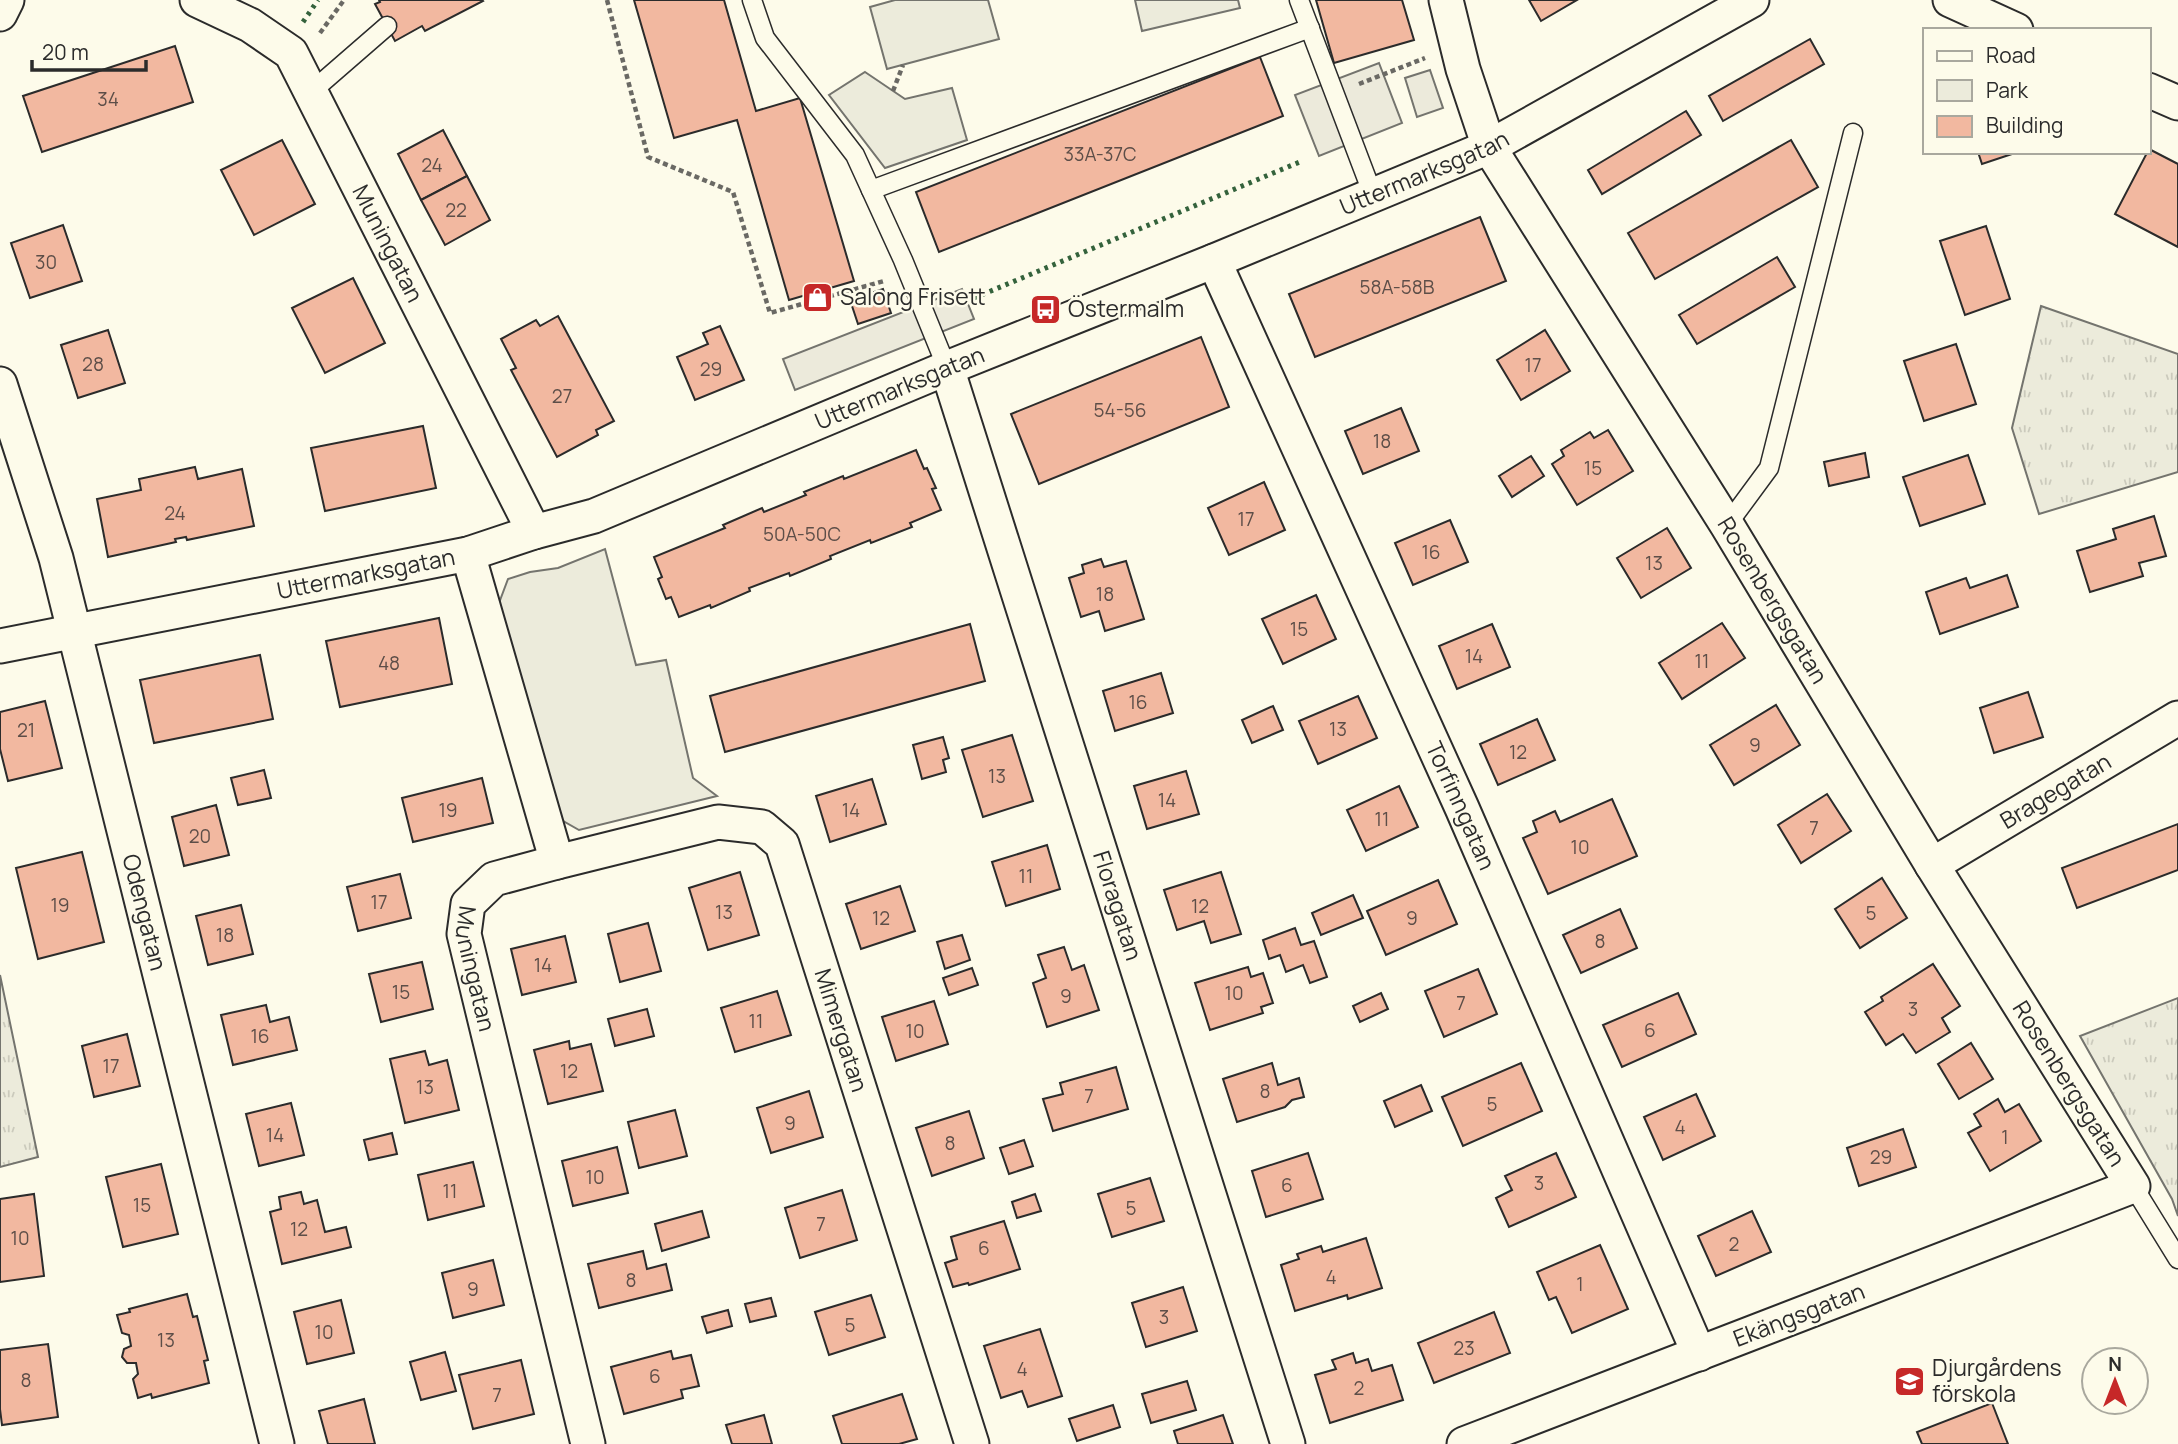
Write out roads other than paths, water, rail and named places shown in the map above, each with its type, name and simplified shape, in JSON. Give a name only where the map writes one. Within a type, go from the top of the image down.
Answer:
[{"type":"street","points":[[0,13],[7,0]]},
{"type":"street","name":"Muningatan","points":[[197,0],[250,25],[291,53],[534,532]]},
{"type":"street","name":"Rosenbergsgatan","points":[[1446,0],[1463,69],[1489,147],[1727,525],[1932,864],[2133,1186]]},
{"type":"street","name":"Uttermarksgatan","points":[[0,646],[468,554],[594,516],[947,368],[1489,147],[1752,0]]},
{"type":"street","points":[[1950,0],[2012,28]]},
{"type":"street","points":[[2150,91],[2178,103]]},
{"type":"street","name":"Torfinngatan","points":[[1214,261],[1462,808],[1699,1354]]},
{"type":"street","name":"Floragatan","points":[[947,368],[1288,1444]]},
{"type":"street","name":"Odengatan","points":[[0,384],[56,558],[277,1444]]},
{"type":"street","points":[[468,554],[557,862]]},
{"type":"street","name":"Bragegatan","points":[[1932,864],[2178,718]]},
{"type":"street","name":"Mimergatan","points":[[557,862],[718,822],[762,827],[782,844],[972,1444]]},
{"type":"street","name":"Muningatan","points":[[557,862],[494,879],[468,904],[464,934],[588,1444]]},
{"type":"street","name":"Ekängsgatan","points":[[1464,1444],[2133,1186]]},
{"type":"lane","points":[[752,0],[765,38],[855,155],[909,274],[947,368]]},
{"type":"lane","points":[[1299,0],[1373,195]]},
{"type":"lane","points":[[311,92],[387,26]]},
{"type":"lane","points":[[871,190],[1310,28]]},
{"type":"lane","points":[[1727,525],[1769,468],[1853,133]]},
{"type":"lane","points":[[2133,1186],[2178,1259]]},
{"type":"place","name":"Salong Frisett","points":[[817,297]]},
{"type":"place","name":"Östermalm","points":[[1045,309]]},
{"type":"place","name":"Djurgårdens förskola","points":[[1909,1381]]}]
